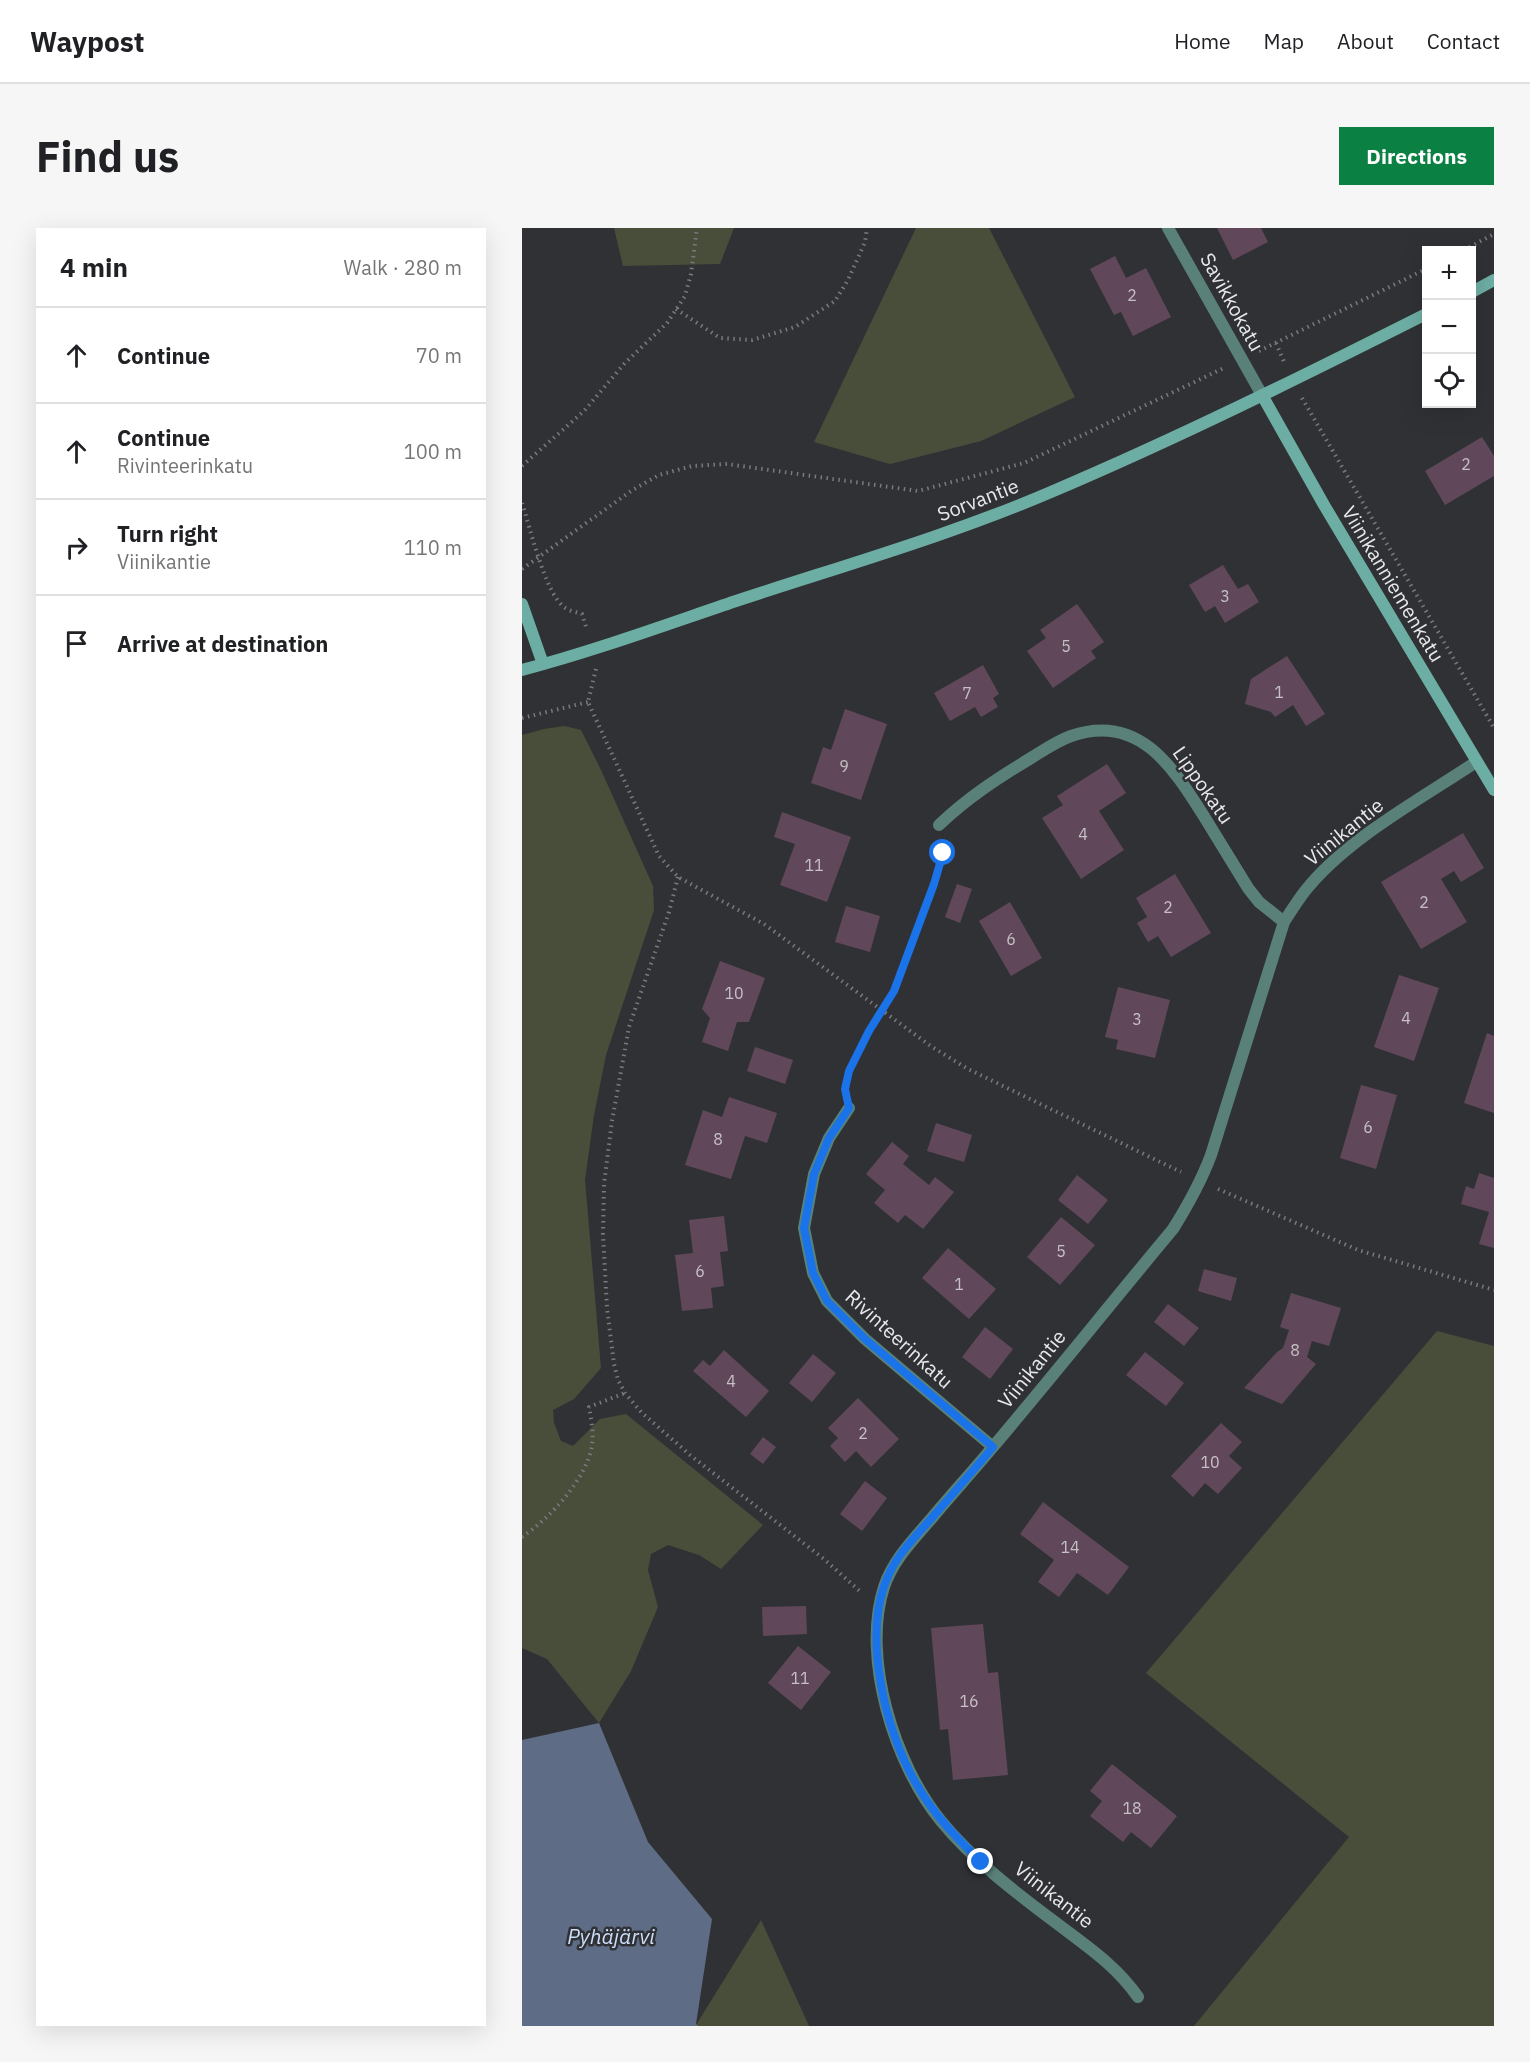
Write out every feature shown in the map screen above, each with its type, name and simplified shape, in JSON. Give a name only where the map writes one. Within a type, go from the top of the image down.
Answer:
[{"type":"main road","points":[[1476,289],[1494,280]]},
{"type":"main road","name":"Sorvantie","points":[[522,670],[905,548],[988,517],[1051,492],[1293,381],[1422,316]]},
{"type":"main road","name":"Viinikanniemenkatu","points":[[1262,395],[1324,505],[1494,790]]},
{"type":"main road","points":[[522,604],[543,664]]},
{"type":"street","name":"Savikkokatu","points":[[1168,228],[1262,395]]},
{"type":"street","name":"Lippokatu","points":[[939,825],[972,796],[1055,744],[1085,732],[1101,730],[1119,732],[1147,744],[1168,763],[1248,888],[1266,908],[1284,922]]},
{"type":"street","name":"Viinikantie","points":[[1138,1997],[1115,1967],[1025,1899],[981,1862],[941,1821],[916,1785],[899,1747],[878,1676],[880,1601],[889,1573],[902,1552],[993,1447],[1173,1229],[1201,1182],[1284,922],[1310,885],[1357,842],[1476,762]]},
{"type":"street","name":"Rivinteerinkatu","points":[[849,1108],[829,1138],[814,1174],[804,1228],[813,1273],[827,1301],[865,1339],[993,1447]]},
{"type":"path","points":[[522,466],[585,411],[624,364],[667,322],[685,296],[692,274],[698,228]]},
{"type":"path","points":[[676,309],[720,338],[752,340],[795,327],[835,301],[848,280],[865,242],[867,228]]},
{"type":"path","points":[[1472,246],[1494,234]]},
{"type":"path","points":[[522,569],[631,491],[659,475],[692,466],[727,464],[918,491],[1024,463],[1422,271]]},
{"type":"path","points":[[1276,343],[1293,381],[1494,728]]},
{"type":"path","points":[[522,503],[539,557],[556,599],[566,608],[582,614],[594,648],[597,673],[588,702],[659,856],[678,877],[764,924],[932,1047],[968,1069],[1201,1182],[1358,1250],[1494,1290]]},
{"type":"path","points":[[522,718],[588,702]]},
{"type":"path","points":[[849,1108],[845,1089],[849,1071],[881,1010],[894,991],[934,884],[943,853],[944,838],[939,825]]},
{"type":"path","points":[[678,877],[669,912],[629,1027],[604,1184],[603,1234],[607,1308],[618,1380],[625,1393],[641,1412],[690,1455],[824,1559],[860,1592],[880,1601]]},
{"type":"path","points":[[522,1537],[540,1525],[557,1508],[583,1470],[592,1446],[589,1407],[625,1393]]},
{"type":"green space","points":[[614,228],[734,228],[720,264],[623,266]]},
{"type":"green space","points":[[916,228],[989,228],[1075,397],[981,441],[890,464],[814,442]]},
{"type":"green space","points":[[564,726],[581,730],[601,770],[653,886],[654,910],[606,1055],[594,1115],[585,1180],[601,1368],[574,1399],[553,1410],[554,1423],[561,1441],[573,1446],[600,1419],[626,1414],[763,1525],[721,1569],[699,1555],[668,1545],[651,1554],[648,1570],[658,1607],[631,1671],[599,1723],[547,1659],[522,1648],[522,735]]},
{"type":"green space","points":[[1437,1331],[1494,1346],[1494,2026],[1194,2026],[1349,1837],[1146,1673]]},
{"type":"green space","points":[[761,1920],[809,2026],[696,2025]]},
{"type":"water","name":"Pyhäjärvi","points":[[599,1723],[648,1842],[712,1919],[696,2024],[698,2026],[522,2026],[522,1740]]},
{"type":"building","points":[[1217,228],[1261,228],[1268,242],[1233,260]]},
{"type":"building","points":[[1115,256],[1126,278],[1146,268],[1171,317],[1133,336],[1121,312],[1114,315],[1090,269]]},
{"type":"building","points":[[1482,437],[1494,456],[1494,476],[1445,505],[1425,471]]},
{"type":"building","points":[[1223,565],[1238,589],[1248,584],[1259,602],[1225,623],[1215,606],[1205,612],[1189,585]]},
{"type":"building","points":[[1077,604],[1104,642],[1091,651],[1096,658],[1053,688],[1027,651],[1046,638],[1040,630]]},
{"type":"building","points":[[1287,656],[1325,714],[1306,726],[1293,705],[1275,717],[1271,712],[1245,704],[1251,679]]},
{"type":"building","points":[[983,665],[999,694],[993,698],[998,707],[981,717],[975,707],[950,721],[934,693]]},
{"type":"building","points":[[845,709],[887,724],[861,800],[811,783],[823,747],[831,750]]},
{"type":"building","points":[[1107,764],[1126,793],[1099,811],[1124,850],[1081,879],[1042,818],[1063,805],[1057,796]]},
{"type":"building","points":[[782,812],[851,837],[827,902],[780,885],[795,844],[774,837]]},
{"type":"building","points":[[1463,833],[1484,868],[1461,882],[1454,871],[1441,879],[1467,922],[1421,949],[1381,882]]},
{"type":"building","points":[[1175,874],[1211,933],[1171,957],[1158,936],[1148,942],[1137,923],[1147,917],[1136,898]]},
{"type":"building","points":[[957,884],[972,889],[960,923],[945,917]]},
{"type":"building","points":[[1010,902],[1042,958],[1011,976],[979,921]]},
{"type":"building","points":[[846,906],[880,916],[870,952],[835,942]]},
{"type":"building","points":[[720,961],[765,978],[749,1022],[737,1022],[728,1051],[702,1042],[710,1018],[702,1009]]},
{"type":"building","points":[[1399,975],[1439,988],[1414,1061],[1374,1047]]},
{"type":"building","points":[[1118,987],[1170,1000],[1155,1058],[1116,1049],[1118,1040],[1105,1037]]},
{"type":"building","points":[[1487,1033],[1494,1036],[1494,1113],[1464,1103]]},
{"type":"building","points":[[755,1047],[793,1060],[785,1084],[747,1071]]},
{"type":"building","points":[[1361,1085],[1397,1095],[1376,1169],[1340,1158]]},
{"type":"building","points":[[729,1097],[777,1113],[767,1143],[745,1136],[731,1179],[685,1165],[703,1110],[722,1117]]},
{"type":"building","points":[[936,1123],[972,1135],[964,1162],[927,1151]]},
{"type":"building","points":[[892,1142],[909,1156],[903,1164],[929,1185],[935,1177],[954,1192],[923,1229],[905,1215],[898,1223],[874,1203],[885,1190],[866,1174]]},
{"type":"building","points":[[1479,1173],[1494,1178],[1494,1248],[1479,1244],[1489,1212],[1461,1204],[1466,1186],[1474,1189]]},
{"type":"building","points":[[1077,1175],[1108,1200],[1088,1224],[1058,1200]]},
{"type":"building","points":[[724,1216],[728,1251],[720,1252],[724,1286],[711,1288],[713,1308],[682,1311],[675,1255],[693,1253],[689,1220]]},
{"type":"building","points":[[1061,1217],[1095,1245],[1060,1285],[1027,1257]]},
{"type":"building","points":[[948,1248],[996,1289],[969,1319],[922,1278]]},
{"type":"building","points":[[1204,1269],[1237,1278],[1231,1301],[1198,1291]]},
{"type":"building","points":[[1291,1293],[1341,1308],[1329,1346],[1312,1341],[1307,1357],[1316,1364],[1282,1404],[1244,1388],[1283,1348],[1289,1330],[1280,1327]]},
{"type":"building","points":[[1168,1304],[1199,1328],[1184,1346],[1154,1322]]},
{"type":"building","points":[[985,1327],[1013,1349],[990,1379],[962,1357]]},
{"type":"building","points":[[724,1350],[769,1391],[746,1417],[693,1371],[703,1360],[710,1366]]},
{"type":"building","points":[[1145,1352],[1184,1383],[1166,1406],[1126,1375]]},
{"type":"building","points":[[813,1354],[836,1373],[812,1402],[789,1383]]},
{"type":"building","points":[[858,1398],[899,1439],[871,1467],[856,1451],[845,1462],[830,1446],[838,1438],[828,1428]]},
{"type":"building","points":[[1221,1423],[1242,1442],[1229,1456],[1242,1468],[1218,1494],[1205,1483],[1193,1497],[1171,1476]]},
{"type":"building","points":[[763,1437],[776,1447],[763,1464],[750,1454]]},
{"type":"building","points":[[865,1481],[887,1498],[862,1531],[840,1514]]},
{"type":"building","points":[[1043,1502],[1129,1567],[1108,1595],[1077,1573],[1059,1597],[1038,1582],[1054,1560],[1020,1534]]},
{"type":"building","points":[[806,1606],[807,1634],[763,1636],[762,1607]]},
{"type":"building","points":[[983,1624],[988,1673],[998,1672],[1008,1775],[953,1780],[948,1729],[940,1730],[931,1628]]},
{"type":"building","points":[[798,1646],[831,1672],[801,1710],[768,1683]]},
{"type":"building","points":[[1112,1764],[1177,1816],[1151,1848],[1131,1832],[1123,1842],[1090,1816],[1102,1801],[1090,1791]]},
{"type":"route","points":[[943,853],[900,978],[849,1071],[845,1089],[849,1108],[829,1138],[814,1174],[804,1228],[813,1273],[827,1301],[865,1339],[993,1447],[902,1552],[889,1573],[880,1601],[877,1648],[878,1676],[899,1747],[916,1785],[941,1821],[981,1862]]}]
